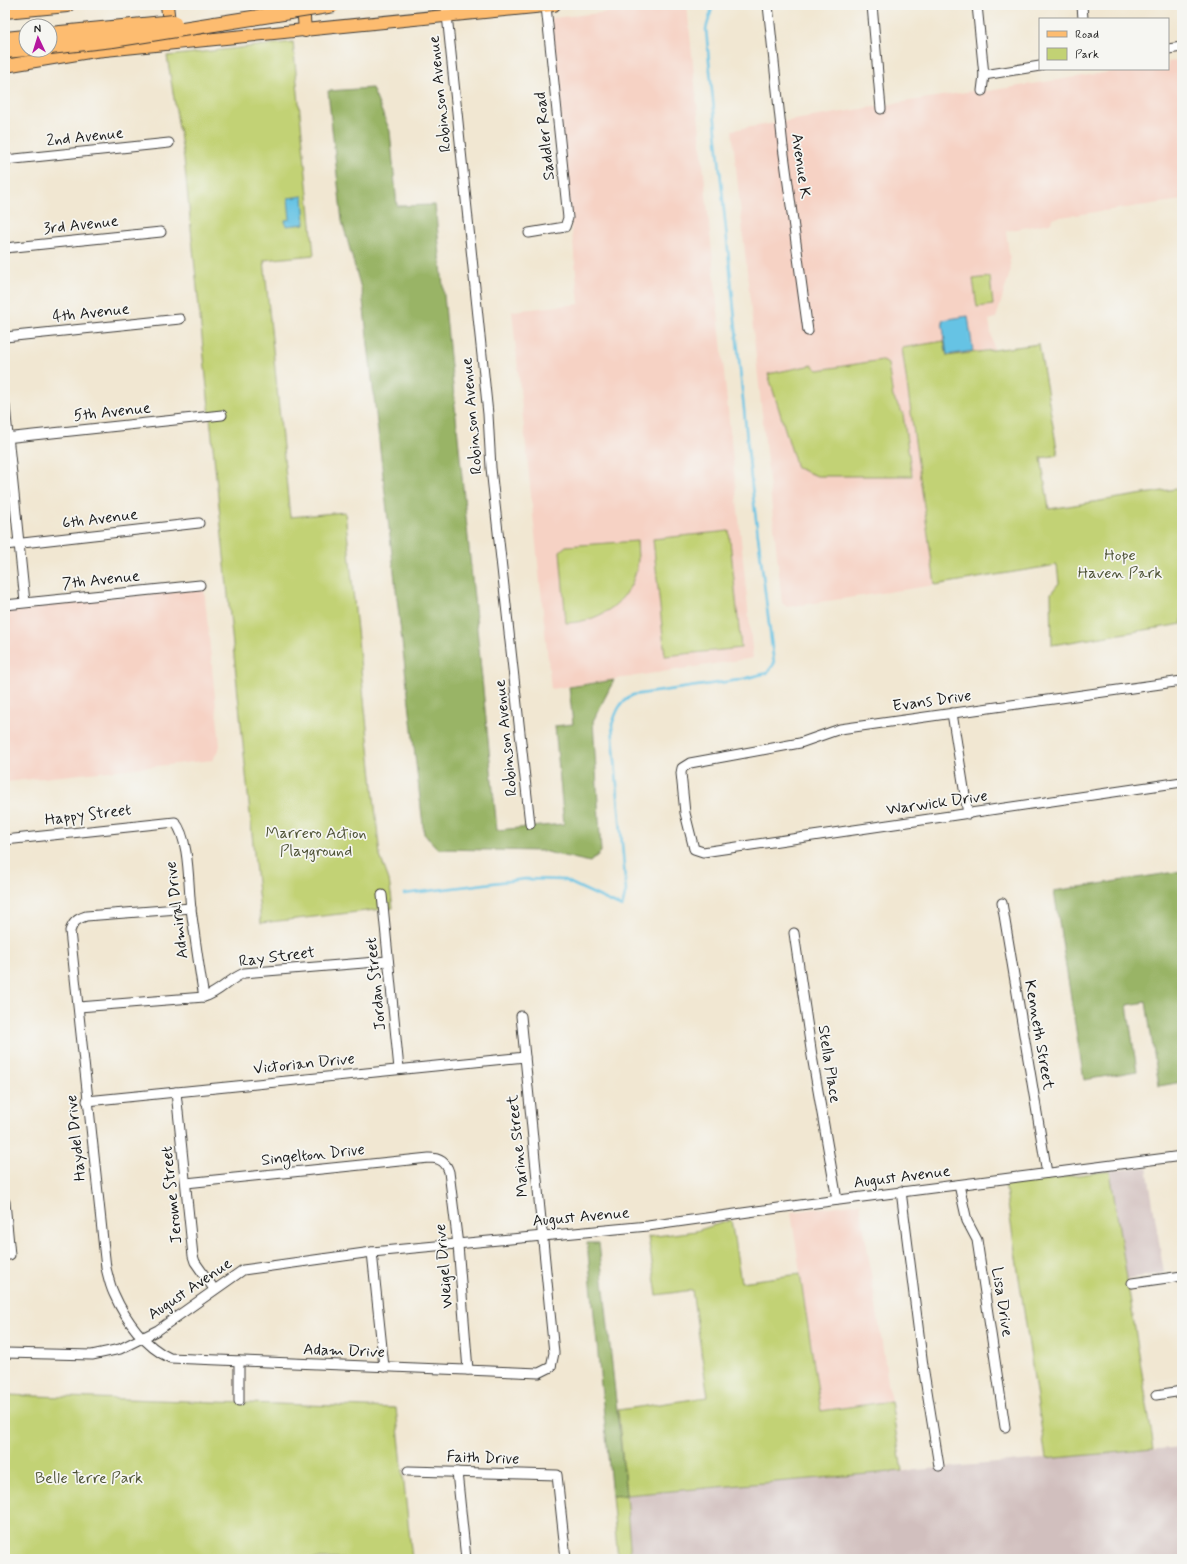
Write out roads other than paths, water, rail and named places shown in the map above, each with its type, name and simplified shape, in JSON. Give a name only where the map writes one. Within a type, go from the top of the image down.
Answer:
[{"type":"highway","points":[[5,11],[67,5]]},
{"type":"highway","points":[[58,46],[113,40],[334,5]]},
{"type":"highway","points":[[58,33],[337,5]]},
{"type":"highway","points":[[5,39],[18,38]]},
{"type":"highway","points":[[5,52],[18,50]]},
{"type":"main road","points":[[167,5],[171,44]]},
{"type":"main road","points":[[303,5],[305,31]]},
{"type":"main road","points":[[5,66],[95,52],[305,31],[447,10],[550,5]]},
{"type":"street","name":"Saddler Road","points":[[529,232],[564,227],[568,218],[550,5]]},
{"type":"street","name":"Avenue K","points":[[768,5],[783,147],[808,331]]},
{"type":"street","points":[[872,5],[881,109]]},
{"type":"street","points":[[977,5],[984,75],[982,91]]},
{"type":"street","points":[[1082,5],[1083,18]]},
{"type":"street","name":"Robinson Avenue","points":[[447,10],[488,414],[491,468],[530,824]]},
{"type":"street","points":[[1169,49],[1182,47]]},
{"type":"street","points":[[984,75],[1039,66]]},
{"type":"street","name":"2nd Avenue","points":[[5,160],[169,143]]},
{"type":"street","name":"3rd Avenue","points":[[5,248],[161,232]]},
{"type":"street","name":"4th Avenue","points":[[5,337],[180,319]]},
{"type":"street","points":[[5,406],[7,438],[25,602]]},
{"type":"street","name":"5th Avenue","points":[[7,438],[222,415]]},
{"type":"street","name":"6th Avenue","points":[[5,545],[198,523]]},
{"type":"street","name":"7th Avenue","points":[[5,604],[200,585]]},
{"type":"street","name":"Evans Drive","points":[[697,851],[694,849],[685,812],[681,773],[682,768],[690,763],[800,743],[840,729],[1182,681]]},
{"type":"street","points":[[952,713],[968,814]]},
{"type":"street","name":"Warwick Drive","points":[[697,851],[703,852],[1182,782]]},
{"type":"street","name":"Happy Street","points":[[5,840],[175,822]]},
{"type":"street","name":"Admiral Drive","points":[[175,822],[181,829],[184,844],[191,908],[204,997]]},
{"type":"street","name":"Jordan Street","points":[[382,895],[399,1069]]},
{"type":"street","name":"Kenneth Street","points":[[1002,903],[1047,1173]]},
{"type":"street","name":"Haydel Drive","points":[[143,1338],[113,1294],[106,1268],[87,1101],[79,1007],[71,939],[72,924],[77,919],[86,916],[191,908]]},
{"type":"street","name":"Stella Place","points":[[794,932],[812,1056],[837,1200]]},
{"type":"street","name":"Ray Street","points":[[79,1007],[204,997],[211,995],[234,977],[244,973],[388,961]]},
{"type":"street","name":"Marine Street","points":[[521,1016],[554,1353],[551,1367]]},
{"type":"street","name":"Victorian Drive","points":[[87,1101],[525,1057]]},
{"type":"street","name":"Jerome Street","points":[[176,1092],[193,1256],[195,1262],[214,1289]]},
{"type":"street","name":"August Avenue","points":[[5,1353],[92,1355],[120,1349],[158,1330],[214,1289],[244,1270],[372,1252],[648,1226],[837,1200],[1182,1156]]},
{"type":"street","name":"Singelton Drive","points":[[186,1183],[429,1158],[443,1161]]},
{"type":"street","name":"Weigel Drive","points":[[443,1161],[447,1165],[449,1172],[458,1245],[468,1370]]},
{"type":"street","name":"Lisa Drive","points":[[959,1185],[967,1221],[977,1240],[1005,1426]]},
{"type":"street","points":[[901,1192],[923,1366],[940,1466]]},
{"type":"street","points":[[5,1202],[8,1255]]},
{"type":"street","points":[[372,1252],[384,1367]]},
{"type":"street","points":[[1132,1283],[1182,1276]]},
{"type":"street","name":"Adam Drive","points":[[143,1338],[157,1352],[170,1358],[539,1373],[551,1367]]},
{"type":"street","points":[[239,1361],[239,1401]]},
{"type":"street","points":[[1156,1395],[1182,1391]]},
{"type":"street","name":"Faith Drive","points":[[408,1471],[557,1475],[566,1559]]},
{"type":"street","points":[[457,1472],[466,1559]]},
{"type":"water","points":[[303,196],[305,224],[286,226],[285,220],[290,219],[288,198]]},
{"type":"water","points":[[968,316],[973,351],[947,355],[942,320]]},
{"type":"waterway","points":[[404,894],[525,879],[564,880],[622,907],[626,891],[612,725],[619,707],[625,700],[633,695],[739,680],[767,673],[774,664],[751,479],[706,29],[713,5]]},
{"type":"park label","name":"Hope Haven Park","points":[[1120,564]]},
{"type":"park label","name":"Marrero Action Playground","points":[[316,842]]},
{"type":"park label","name":"Belle Terre Park","points":[[89,1478]]}]
